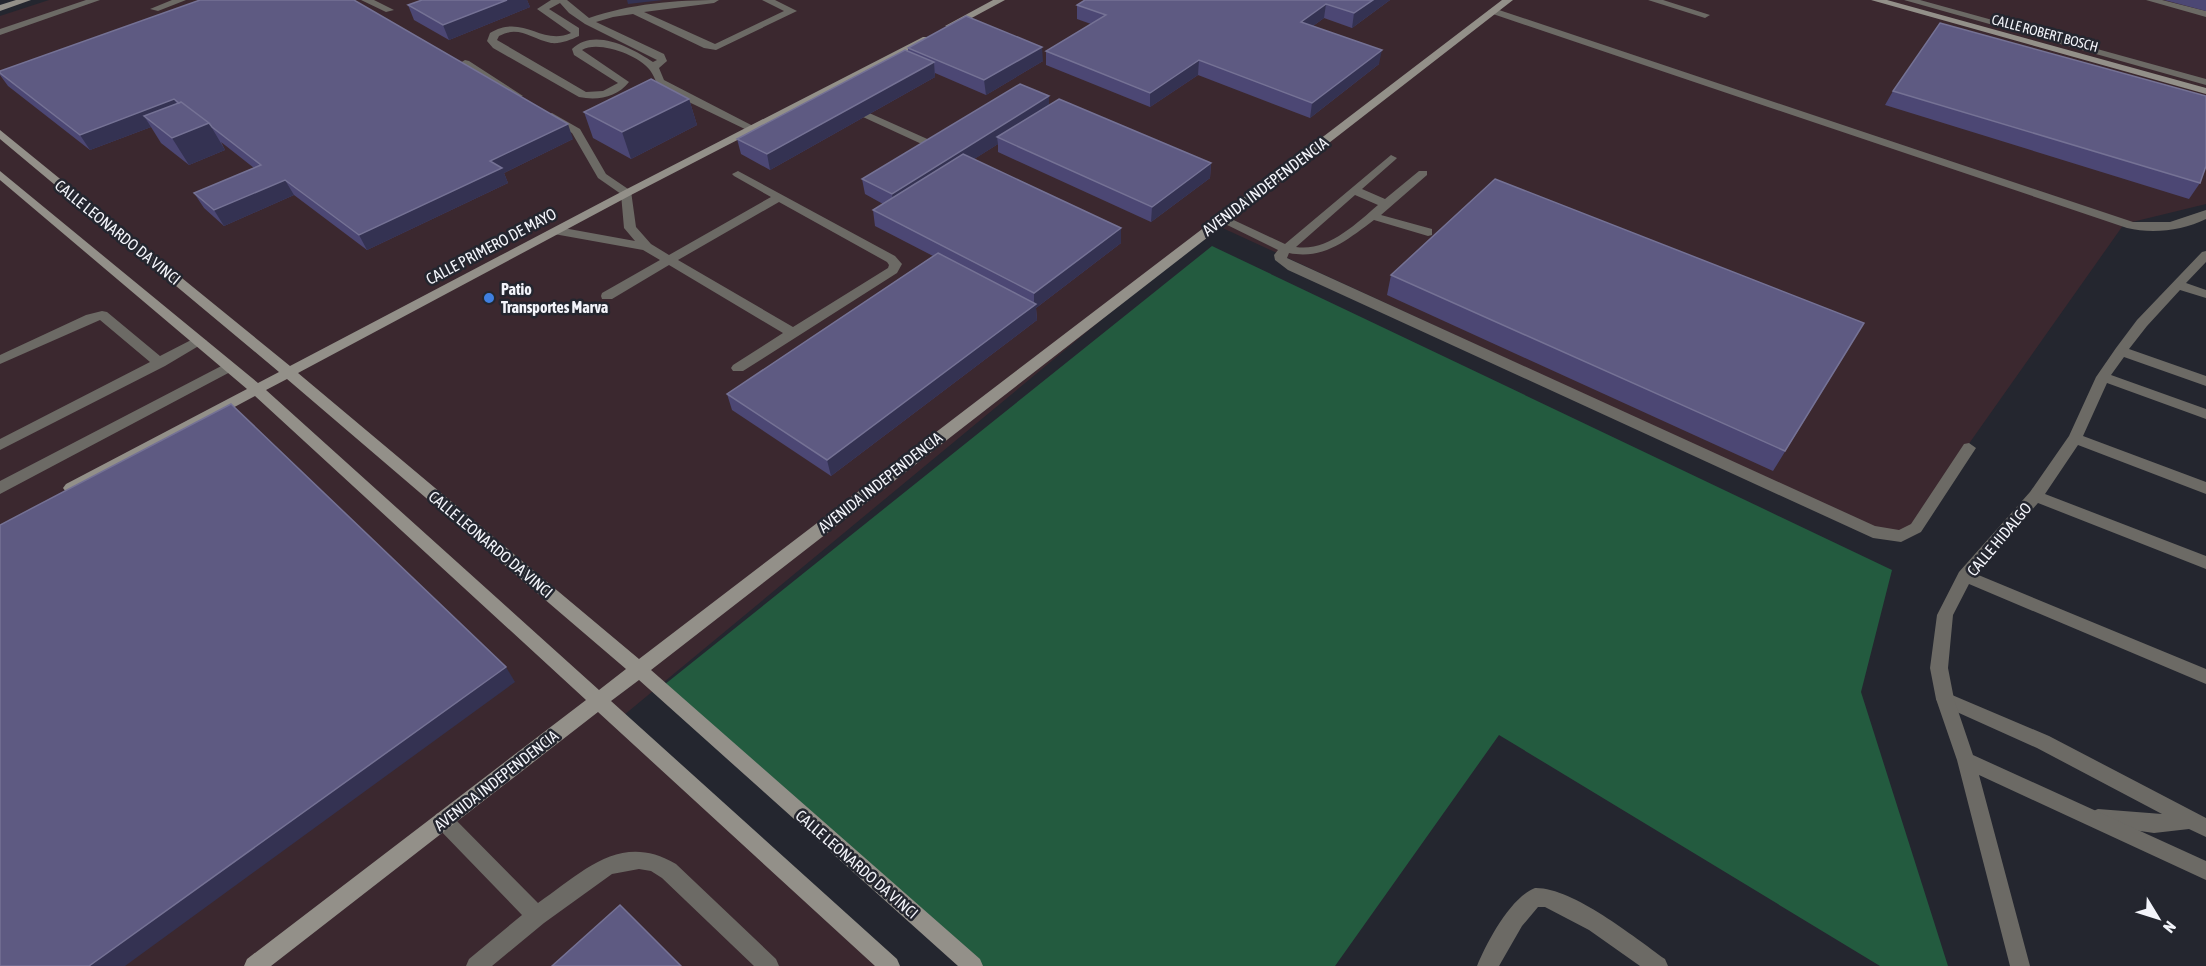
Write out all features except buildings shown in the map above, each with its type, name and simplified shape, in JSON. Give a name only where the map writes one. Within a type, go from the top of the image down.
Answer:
[{"type":"main road","points":[[0,8],[26,0]]},
{"type":"main road","name":"CALLE PRIMERO DE MAYO","points":[[62,493],[627,193],[1000,0]]},
{"type":"main road","name":"AVENIDA INDEPENDENCIA","points":[[254,966],[1508,0]]},
{"type":"main road","name":"CALLE ROBERT BOSCH","points":[[1876,0],[2206,91]]},
{"type":"main road","name":"CALLE LEONARDO DA VINCI","points":[[0,133],[289,373],[638,669],[973,966]]},
{"type":"main road","name":"CALLE LEONARDO DA VINCI","points":[[0,174],[256,390],[890,966]]},
{"type":"street","points":[[0,32],[95,0]]},
{"type":"street","points":[[155,9],[181,0]]},
{"type":"street","points":[[366,0],[389,10]]},
{"type":"street","points":[[653,67],[662,60],[660,56],[588,22],[560,0],[542,9],[576,30],[576,34],[563,40],[549,40],[514,27],[493,35],[492,41],[497,46],[583,95],[604,94],[616,89],[624,82],[578,53],[577,49],[584,43],[604,42],[653,67],[660,82],[665,86],[751,129]]},
{"type":"street","points":[[588,22],[606,15],[714,0]]},
{"type":"street","points":[[634,11],[708,46],[716,47],[791,12],[767,0]]},
{"type":"street","points":[[1653,0],[1705,15]]},
{"type":"street","points":[[1909,0],[2206,81]]},
{"type":"street","points":[[2151,0],[2206,14]]},
{"type":"street","points":[[1494,11],[2131,225],[2167,225],[2195,219],[2206,214]]},
{"type":"street","points":[[465,63],[525,100]]},
{"type":"street","points":[[821,93],[838,101]]},
{"type":"street","points":[[545,112],[576,131],[602,176],[627,193],[630,228],[647,248]]},
{"type":"street","points":[[867,115],[930,144]]},
{"type":"street","points":[[1391,158],[1286,249],[1280,255],[1281,260],[1873,532],[1900,536],[1916,528],[1969,448]]},
{"type":"street","points":[[1221,219],[1286,249],[1307,254],[1325,250],[1372,216],[1423,173]]},
{"type":"street","points":[[738,174],[891,259],[896,264],[893,270],[791,332],[738,368]]},
{"type":"street","points":[[1354,190],[1386,204]]},
{"type":"street","points":[[607,296],[779,197]]},
{"type":"street","points":[[1372,216],[1428,232]]},
{"type":"street","points":[[558,231],[647,248],[791,332]]},
{"type":"street","points":[[2206,255],[2178,285],[2206,294]]},
{"type":"street","name":"CALLE HIDALGO","points":[[2020,966],[1966,760],[1945,699],[1939,668],[1945,615],[1965,576],[2035,496],[2075,438],[2103,377],[2121,351],[2142,323],[2178,285]]},
{"type":"street","points":[[0,360],[102,315],[160,363]]},
{"type":"street","points":[[0,445],[200,341]]},
{"type":"street","points":[[2121,351],[2206,381]]},
{"type":"street","points":[[0,488],[229,367]]},
{"type":"street","points":[[2103,377],[2206,414]]},
{"type":"street","points":[[2075,438],[2206,488]]},
{"type":"street","points":[[2035,496],[2206,563]]},
{"type":"street","points":[[1965,576],[2206,677]]},
{"type":"street","points":[[1945,699],[2043,742],[2198,824]]},
{"type":"street","points":[[1966,760],[2206,871]]},
{"type":"street","points":[[2091,818],[2154,824],[2198,824]]},
{"type":"street","points":[[443,820],[537,916]]},
{"type":"street","points":[[477,966],[537,916],[608,866],[626,861],[654,862],[669,871],[769,966]]},
{"type":"street","points":[[1488,966],[1514,921],[1528,903],[1536,897],[1544,896],[1556,899],[1658,966]]},
{"type":"shaded area","points":[[49,0],[2206,0],[2206,204],[2124,224],[1901,540],[1216,225],[618,720],[886,966],[0,966],[0,16]]},
{"type":"green space","points":[[1212,246],[1892,570],[1861,692],[1948,966],[1880,966],[1499,735],[1335,966],[978,966],[664,685]]},
{"type":"place","name":"Patio Transportes Marva","points":[[489,298]]}]
